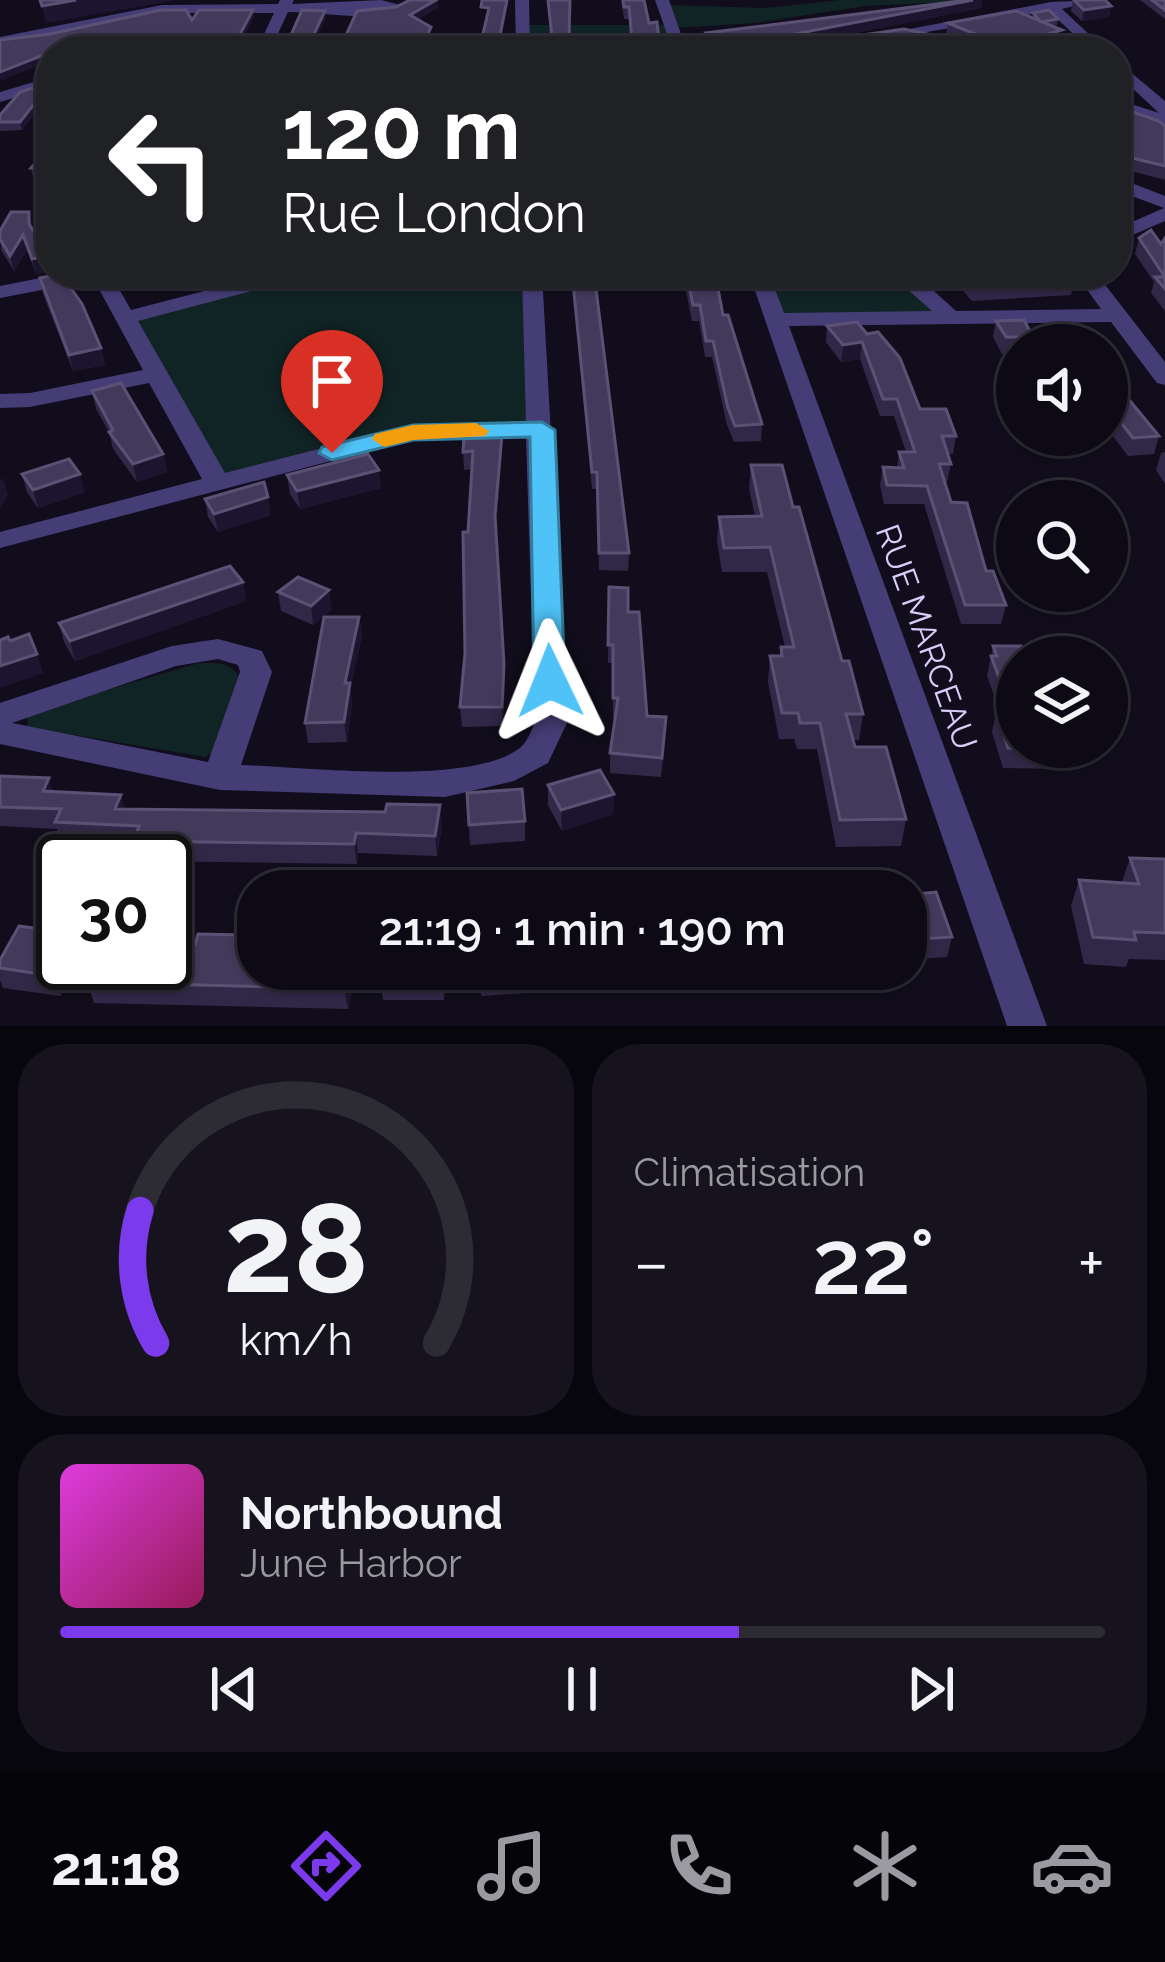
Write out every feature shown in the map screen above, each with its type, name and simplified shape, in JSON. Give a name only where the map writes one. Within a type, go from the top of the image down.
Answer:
[{"type":"street","points":[[522,0],[523,36]]},
{"type":"street","points":[[662,0],[675,36]]},
{"type":"street","points":[[992,0],[1006,15]]},
{"type":"street","points":[[880,36],[1090,0]]},
{"type":"street","points":[[270,36],[286,4]]},
{"type":"street","points":[[0,40],[162,10],[286,4],[353,8]]},
{"type":"street","points":[[1051,6],[1084,36]]},
{"type":"street","points":[[913,31],[927,36]]},
{"type":"street","points":[[1131,79],[1165,110]]},
{"type":"street","points":[[0,97],[36,86]]},
{"type":"street","points":[[1131,109],[1165,121]]},
{"type":"street","points":[[1131,189],[1165,203]]},
{"type":"street","points":[[1131,229],[1165,214]]},
{"type":"street","points":[[0,292],[36,285]]},
{"type":"street","points":[[108,288],[218,484]]},
{"type":"street","points":[[125,318],[240,288]]},
{"type":"street","points":[[0,732],[220,777],[445,784],[502,772],[536,754],[551,723],[533,288]]},
{"type":"street","name":"RUE MARCEAU","points":[[764,288],[1027,1026]]},
{"type":"street","points":[[922,288],[951,318]]},
{"type":"street","points":[[1096,288],[1165,378]]},
{"type":"street","points":[[776,320],[1117,316]]},
{"type":"street","points":[[0,401],[30,400],[157,374]]},
{"type":"street","points":[[0,540],[413,432],[542,430]]},
{"type":"street","points":[[0,715],[172,656],[218,649],[251,658],[256,672],[220,777]]},
{"type":"green space","points":[[840,0],[989,0],[865,6],[756,23],[672,28],[666,5],[766,8]]},
{"type":"green space","points":[[522,25],[668,25],[672,36],[523,36]]},
{"type":"green space","points":[[239,288],[533,288],[542,430],[413,432],[218,484],[125,318]]},
{"type":"green space","points":[[764,288],[914,288],[944,318],[776,320]]},
{"type":"green space","points":[[199,663],[228,666],[240,680],[217,750],[205,757],[28,727],[27,718],[35,711]]},
{"type":"building","points":[[40,0],[76,0],[42,6]]},
{"type":"building","points":[[410,0],[436,0],[410,15],[431,27],[427,36],[346,36],[357,11],[396,7]]},
{"type":"building","points":[[482,0],[507,0],[500,36],[482,36],[489,8],[481,7]]},
{"type":"building","points":[[548,0],[570,0],[569,36],[552,36]]},
{"type":"building","points":[[623,0],[644,0],[649,23],[657,22],[658,36],[632,36],[629,7],[624,7]]},
{"type":"building","points":[[973,0],[784,36],[706,33]]},
{"type":"building","points":[[1074,0],[1105,0],[1111,6],[1084,10]]},
{"type":"building","points":[[161,10],[186,10],[192,20],[199,10],[253,10],[239,36],[36,36],[36,58],[0,72],[0,40]]},
{"type":"building","points":[[302,10],[325,11],[313,36],[291,36]]},
{"type":"building","points":[[1049,10],[1058,19],[1041,22],[1033,13]]},
{"type":"building","points":[[1016,11],[1062,30],[1040,36],[980,36],[948,23]]},
{"type":"building","points":[[904,29],[937,36],[855,36]]},
{"type":"building","points":[[36,87],[36,102],[20,122],[0,122],[0,115],[20,92]]},
{"type":"building","points":[[1131,111],[1165,126],[1165,166],[1131,158]]},
{"type":"building","points":[[11,212],[29,212],[36,258],[32,259],[23,235],[10,256],[0,231]]},
{"type":"building","points":[[1151,230],[1161,244],[1165,238],[1165,277],[1139,238]]},
{"type":"building","points":[[44,288],[71,288],[101,348],[69,355]]},
{"type":"building","points":[[574,288],[596,288],[629,553],[599,553],[597,472],[592,472]]},
{"type":"building","points":[[689,288],[718,288],[762,424],[735,426],[713,341],[706,341],[700,305],[693,305]]},
{"type":"building","points":[[1024,320],[1026,324],[998,324]]},
{"type":"building","points":[[857,322],[867,334],[878,332],[900,358],[920,409],[946,409],[956,436],[942,436],[951,464],[939,464],[951,502],[967,503],[986,571],[993,571],[996,579],[996,605],[965,605],[927,486],[887,485],[883,467],[904,468],[899,452],[915,452],[897,399],[883,399],[862,342],[843,345],[827,326]]},
{"type":"building","points":[[121,383],[163,454],[133,464],[109,432],[113,430],[92,391]]},
{"type":"building","points":[[1128,398],[1159,436],[1133,438],[1128,432]]},
{"type":"building","points":[[502,434],[495,515],[502,707],[460,707],[465,653],[463,532],[468,532],[473,451],[463,452],[464,435]]},
{"type":"building","points":[[368,454],[379,470],[297,491],[287,475]]},
{"type":"building","points":[[69,459],[80,474],[33,490],[22,474]]},
{"type":"building","points":[[751,465],[782,465],[863,714],[846,714],[855,747],[886,747],[906,819],[840,820],[820,723],[800,723],[798,713],[782,713],[770,656],[782,656],[781,647],[794,647],[770,547],[724,548],[719,517],[762,516]]},
{"type":"building","points":[[264,482],[268,497],[214,514],[205,499]]},
{"type":"building","points":[[230,566],[243,582],[70,641],[59,623]]},
{"type":"building","points":[[298,577],[329,590],[311,606],[278,592]]},
{"type":"building","points":[[609,587],[628,588],[628,612],[639,612],[647,716],[666,717],[662,758],[610,753],[618,698],[613,698],[613,645],[608,645]]},
{"type":"building","points":[[324,617],[359,617],[345,683],[350,683],[344,722],[305,723]]},
{"type":"building","points":[[29,634],[37,654],[0,666],[0,640]]},
{"type":"building","points":[[600,770],[614,794],[561,810],[548,785]]},
{"type":"building","points":[[0,776],[49,778],[43,791],[121,795],[115,809],[385,812],[387,804],[440,805],[435,836],[356,833],[354,844],[192,842],[192,834],[136,834],[139,826],[55,822],[61,809],[0,807]]},
{"type":"building","points":[[522,789],[525,821],[469,825],[467,793]]},
{"type":"building","points":[[1130,858],[1165,859],[1165,933],[1134,932],[1136,940],[1093,937],[1079,880],[1139,884]]},
{"type":"building","points":[[936,892],[952,937],[927,939],[927,893]]},
{"type":"building","points":[[19,926],[36,928],[36,973],[0,968]]},
{"type":"building","points":[[198,934],[237,935],[237,986],[192,985]]},
{"type":"slow traffic","points":[[384,439],[413,432],[476,431]]},
{"type":"route","points":[[332,453],[413,432],[542,430],[550,681]]}]
